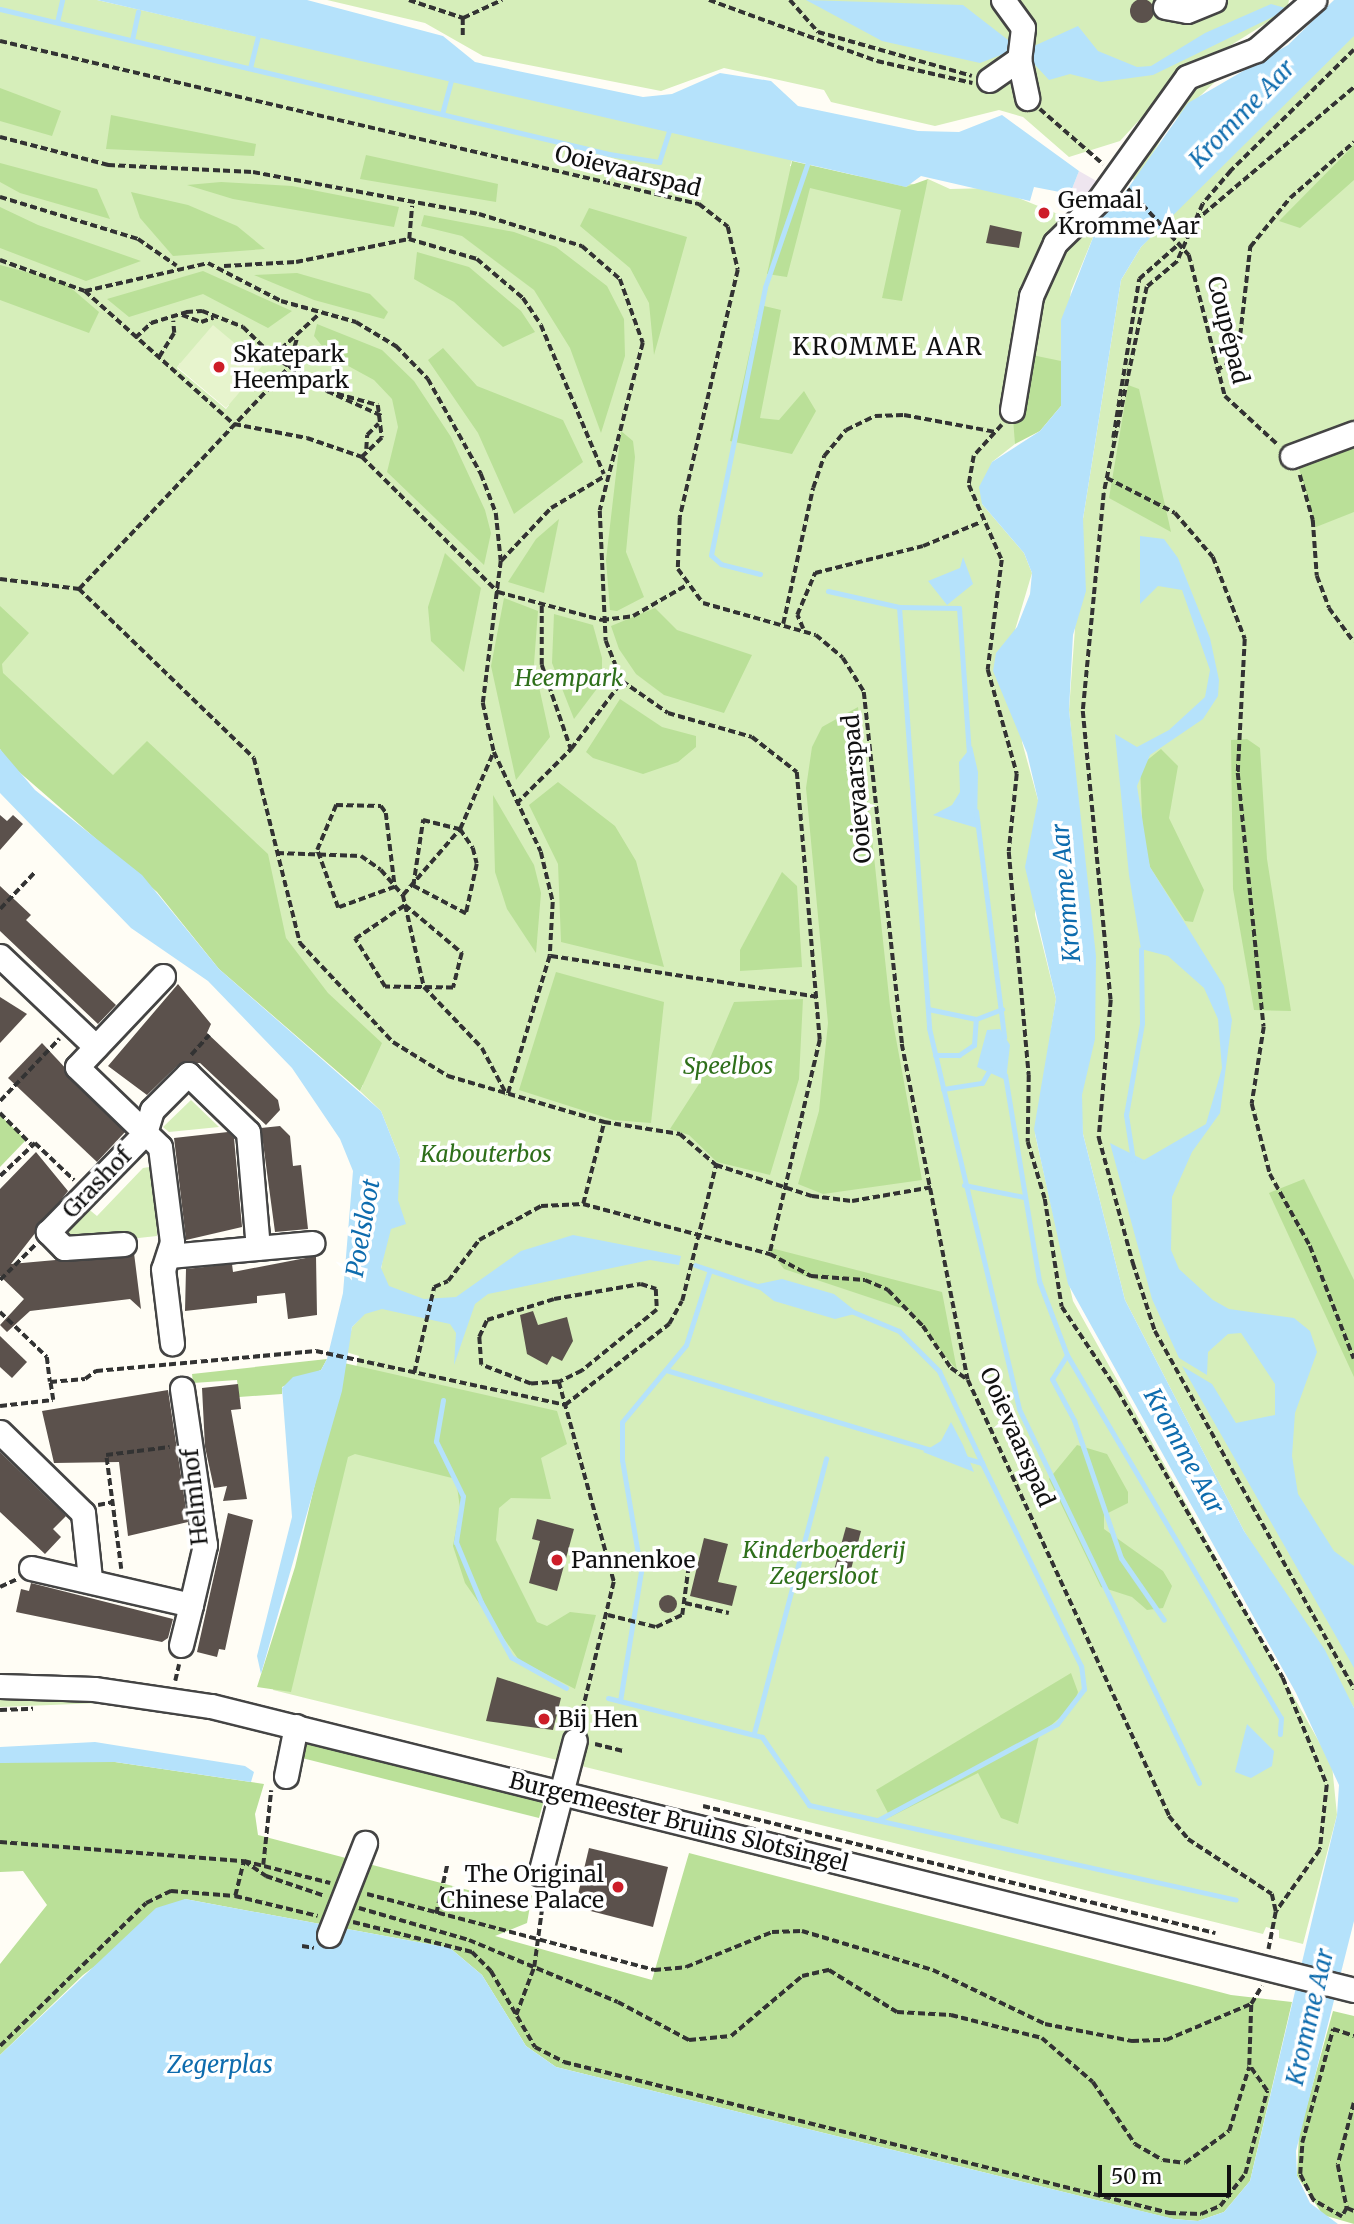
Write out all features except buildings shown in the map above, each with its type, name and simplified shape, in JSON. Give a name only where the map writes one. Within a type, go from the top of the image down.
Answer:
[{"type":"street","points":[[1003,0],[1018,20],[1027,97]]},
{"type":"street","points":[[1018,20],[1031,0]]},
{"type":"street","points":[[1165,7],[1187,11],[1214,0]]},
{"type":"street","points":[[1012,410],[1040,269],[1116,177],[1187,77],[1256,50],[1312,0]]},
{"type":"street","points":[[989,80],[1022,51]]},
{"type":"street","points":[[1292,456],[1354,433]]},
{"type":"street","points":[[4,967],[96,1047]]},
{"type":"street","name":"Grashof","points":[[163,976],[77,1066],[160,1147],[169,1256],[163,1269],[172,1343]]},
{"type":"street","name":"Grashof","points":[[124,1244],[64,1248],[48,1232],[145,1133],[152,1110],[188,1074],[248,1132],[258,1248]]},
{"type":"street","points":[[169,1256],[312,1244]]},
{"type":"street","name":"Helmhof","points":[[181,1645],[205,1545],[182,1389]]},
{"type":"street","points":[[0,1432],[83,1513],[90,1579]]},
{"type":"street","points":[[31,1569],[90,1579],[191,1605]]},
{"type":"street","name":"Burgemeester Bruins Slotsingel","points":[[0,1686],[158,1696],[296,1726],[1350,1989]]},
{"type":"street","points":[[279,1780],[296,1726]]},
{"type":"street","points":[[540,1874],[575,1740]]},
{"type":"street","points":[[336,1910],[365,1843]]},
{"type":"path","points":[[409,0],[463,18],[502,0]]},
{"type":"path","points":[[709,0],[877,61],[984,85],[989,80],[818,32],[790,0]]},
{"type":"path","points":[[463,18],[463,36]]},
{"type":"path","name":"Ooievaarspad","points":[[0,41],[710,210],[728,227],[738,270],[676,538],[685,586],[717,609],[803,630],[843,658],[864,692],[902,1044],[933,1187],[968,1380],[1169,1816],[1188,1839],[1272,1894],[1276,1912]]},
{"type":"path","points":[[1354,50],[1231,171],[1192,224],[1182,242],[1177,262],[1147,288],[1107,478],[1083,711],[1111,1000],[1099,1138],[1155,1331],[1354,1689]]},
{"type":"path","points":[[1192,224],[1354,87]]},
{"type":"path","name":"Coupépad","points":[[1027,97],[1116,177],[1182,242],[1197,276],[1216,371],[1233,406],[1292,456],[1308,496],[1317,576],[1329,608],[1354,642]]},
{"type":"path","points":[[0,137],[108,165],[253,172],[544,231],[582,246],[620,279],[643,343],[630,412],[605,476],[598,546],[602,620],[622,681],[668,713],[752,737],[797,772],[819,997],[810,1096],[770,1254]]},
{"type":"path","points":[[1216,371],[1232,360],[1240,335],[1250,247],[1290,198],[1354,142]]},
{"type":"path","points":[[0,197],[138,239],[178,266]]},
{"type":"path","points":[[409,239],[412,205]]},
{"type":"path","points":[[85,291],[178,266],[296,262],[409,239],[477,260],[523,298],[563,368],[605,476]]},
{"type":"path","points":[[1109,471],[1139,279],[1182,242]]},
{"type":"path","points":[[0,260],[85,291],[234,424],[307,438],[362,457],[498,592],[602,620],[633,616],[685,586]]},
{"type":"path","points":[[223,266],[281,301],[356,321],[396,345],[428,379],[481,474],[496,513],[501,561],[483,703],[494,752],[516,804],[541,852],[553,902],[550,956],[508,1095]]},
{"type":"path","points":[[135,338],[151,323],[173,321],[182,315],[202,311],[213,318],[243,327],[273,356],[289,367],[327,391],[382,416]]},
{"type":"path","points":[[273,356],[321,313]]},
{"type":"path","points":[[182,315],[201,322],[213,318]]},
{"type":"path","points":[[159,357],[174,333],[173,321]]},
{"type":"path","points":[[79,589],[289,367],[297,337]]},
{"type":"path","points":[[327,391],[378,405],[382,416],[367,435],[366,449],[362,457]]},
{"type":"path","points":[[347,401],[348,395]]},
{"type":"path","points":[[783,624],[817,477],[824,456],[846,430],[875,416],[904,415],[997,432],[973,466],[970,485],[981,522],[1002,560],[988,670],[1017,774],[1009,852],[1029,1075],[1028,1142],[1045,1199],[1062,1307],[1118,1391],[1283,1678],[1323,1773],[1328,1810],[1320,1850],[1276,1912],[1268,1953],[1256,1949]]},
{"type":"path","points":[[366,449],[382,438],[378,424]]},
{"type":"path","points":[[501,561],[551,508],[605,476]]},
{"type":"path","points":[[1107,478],[1175,513],[1213,557],[1245,639],[1238,773],[1264,1027],[1252,1104],[1270,1174],[1310,1246],[1354,1359]]},
{"type":"path","points":[[803,630],[797,615],[815,573],[923,546],[981,522]]},
{"type":"path","points":[[0,579],[79,589],[254,758],[295,931],[322,972],[393,1042],[448,1076],[604,1122],[680,1134],[716,1164],[785,1188],[852,1201],[933,1187]]},
{"type":"path","points":[[542,605],[542,665],[571,749]]},
{"type":"path","points":[[516,804],[571,749],[622,681]]},
{"type":"path","points":[[403,895],[460,829],[494,752]]},
{"type":"path","points":[[336,805],[381,806],[395,887],[338,908],[317,850],[336,805]]},
{"type":"path","points":[[413,886],[423,820],[460,829]]},
{"type":"path","points":[[413,886],[466,914],[477,864],[460,829]]},
{"type":"path","points":[[277,853],[317,850],[360,856],[403,895],[424,987],[482,1048],[508,1095]]},
{"type":"path","points":[[0,909],[35,872]]},
{"type":"path","points":[[405,905],[462,953],[453,988],[385,987],[355,939],[405,905]]},
{"type":"path","points":[[550,956],[819,997]]},
{"type":"path","points":[[0,1101],[73,1025]]},
{"type":"path","points":[[0,1113],[87,1194]]},
{"type":"path","points":[[583,1204],[604,1122]]},
{"type":"path","points":[[0,1176],[32,1144]]},
{"type":"path","points":[[51,1382],[85,1379],[96,1371],[316,1351],[565,1405],[669,1324],[699,1231],[716,1164]]},
{"type":"path","points":[[414,1373],[431,1293],[504,1222],[541,1206],[583,1204],[699,1231],[770,1254],[811,1276],[865,1280],[888,1290],[923,1326],[951,1368],[968,1380]]},
{"type":"path","points":[[0,1280],[48,1232]]},
{"type":"path","points":[[641,1284],[656,1289],[657,1310],[559,1382],[531,1384],[481,1365],[479,1337],[487,1320],[554,1299],[641,1284]]},
{"type":"path","points":[[0,1312],[47,1357],[53,1400],[0,1406]]},
{"type":"path","points":[[172,1343],[179,1365],[182,1389]]},
{"type":"path","points":[[559,1382],[610,1560],[608,1615],[575,1740],[623,1751]]},
{"type":"path","points":[[121,1569],[106,1455],[190,1444]]},
{"type":"path","points":[[608,1615],[656,1627],[682,1615],[688,1570]]},
{"type":"path","points":[[685,1603],[729,1613]]},
{"type":"path","points":[[263,1865],[279,1780]]},
{"type":"path","name":"Burgemeester Bruins Slotsingel","points":[[691,1803],[1221,1935]]},
{"type":"path","points":[[0,1842],[244,1861],[263,1865],[336,1910],[436,1913],[654,1970],[686,1967],[772,1932],[802,1931],[933,1970],[1045,2024],[1132,2041],[1166,2040],[1251,2004]]},
{"type":"path","points":[[235,1896],[244,1861]]},
{"type":"path","points":[[244,1861],[266,1876],[336,1910],[472,1952],[535,2047],[564,2063],[1169,2213],[1201,2214],[1237,2191],[1267,2091],[1249,2065]]},
{"type":"path","points":[[436,1913],[447,1865]]},
{"type":"path","points":[[516,2015],[534,1967],[538,1940],[540,1874]]},
{"type":"path","points":[[0,2046],[146,1903],[171,1891],[235,1896],[336,1910],[447,1931],[534,1967],[689,2040],[731,2036],[802,1976],[829,1969],[897,2012],[951,2015],[1042,2038],[1080,2067],[1135,2144],[1163,2160],[1185,2163],[1229,2131],[1249,2065],[1251,2004],[1263,1984]]},
{"type":"path","points":[[1354,2036],[1333,2029],[1302,2143],[1300,2174],[1313,2200],[1342,2217],[1347,2208],[1338,2165],[1354,2103]]},
{"type":"path","points":[[1347,2208],[1354,2211]]},
{"type":"shaded area","points":[[1079,171],[1100,183],[1090,203],[1070,194]]},
{"type":"green space","name":"Heempark","points":[[0,0],[97,0],[757,150],[792,160],[790,166],[926,186],[928,179],[950,189],[994,188],[1080,223],[1085,218],[1094,235],[1071,291],[1061,361],[1015,444],[992,462],[982,504],[1024,553],[1032,573],[1015,630],[1022,742],[1038,800],[1035,915],[1056,999],[1035,1134],[1073,1301],[1332,1765],[1337,1815],[1303,1944],[1279,1938],[1279,1930],[1266,1927],[1263,1934],[273,1690],[359,1356],[346,1352],[352,1327],[365,1313],[381,1269],[400,1159],[381,1111],[360,1091],[363,1085],[0,736]],"holes":[[[180,363],[229,405],[226,409],[177,368]]]},
{"type":"green space","points":[[327,0],[1289,0],[1287,10],[1177,79],[1120,141],[1069,157],[1023,117],[999,110],[935,126],[831,102],[824,90],[724,68],[661,91],[483,56],[425,23]]},
{"type":"green space","points":[[1354,28],[1354,1708],[1244,1531],[1125,1300],[1083,1134],[1079,1092],[1086,885],[1069,710],[1083,519],[1121,280],[1141,247],[1190,194]]},
{"type":"green space","points":[[1275,54],[1216,81],[1169,125],[1137,182],[1123,172],[1175,98],[1245,55]]},
{"type":"green space","points":[[0,88],[61,111],[52,136],[0,121]]},
{"type":"green space","points":[[111,115],[256,144],[254,156],[106,149]]},
{"type":"green space","points":[[1354,145],[1354,180],[1300,228],[1279,221]]},
{"type":"green space","points":[[366,155],[498,184],[496,202],[360,179]]},
{"type":"green space","points":[[792,161],[906,187],[928,179],[902,301],[882,298],[901,210],[810,188],[787,277],[767,274]]},
{"type":"green space","points":[[0,163],[97,189],[110,219],[20,193],[0,182]]},
{"type":"green space","points":[[221,182],[292,186],[399,207],[394,227],[233,199],[187,185]]},
{"type":"green space","points":[[131,192],[188,205],[237,226],[265,249],[173,256],[140,218]]},
{"type":"green space","points":[[0,207],[38,225],[141,261],[86,281],[0,248]]},
{"type":"green space","points":[[589,208],[687,237],[654,355],[649,303],[630,268],[580,226]]},
{"type":"green space","points":[[424,215],[514,232],[556,247],[607,286],[624,319],[625,356],[601,433],[570,348],[534,290],[462,236],[421,226]]},
{"type":"green space","points":[[417,252],[469,267],[521,311],[535,332],[503,347],[454,302],[414,279]]},
{"type":"green space","points":[[0,265],[64,282],[99,312],[89,333],[0,300]]},
{"type":"green space","points":[[203,271],[292,311],[268,328],[203,294],[129,317],[107,299]]},
{"type":"green space","points":[[297,273],[370,294],[388,312],[384,319],[314,300],[254,275]]},
{"type":"green space","points":[[760,305],[781,310],[760,418],[779,420],[804,391],[816,411],[792,454],[730,441]]},
{"type":"green space","points":[[317,324],[382,350],[414,381],[451,437],[485,510],[491,533],[484,565],[387,472],[398,427],[392,399],[374,380],[330,356],[314,336]]},
{"type":"green space","name":"Skatepark Heempark","points":[[213,325],[262,366],[226,408],[177,367]]},
{"type":"green space","points":[[443,348],[477,386],[563,420],[583,462],[514,514],[478,433],[428,360]]},
{"type":"green space","points":[[1027,354],[1061,361],[1061,406],[1040,431],[1015,444],[1013,418]]},
{"type":"green space","points":[[1128,385],[1139,389],[1171,532],[1109,498]]},
{"type":"green space","points":[[621,431],[633,441],[635,457],[626,552],[644,597],[617,611],[610,610],[606,560]]},
{"type":"green space","points":[[1354,438],[1354,512],[1316,527],[1297,462]]},
{"type":"green space","points":[[559,519],[544,593],[508,582],[536,539]]},
{"type":"green space","points":[[445,553],[481,588],[464,672],[431,641],[428,607]]},
{"type":"green space","points":[[504,598],[538,611],[534,664],[550,737],[516,780],[491,666]]},
{"type":"green space","points":[[0,606],[29,633],[2,664],[3,673],[113,775],[147,741],[268,854],[286,938],[328,993],[382,1043],[360,1091],[219,969],[157,892],[10,764],[0,749]]},
{"type":"green space","points":[[655,608],[677,630],[752,655],[724,713],[664,695],[636,674],[619,649],[611,626]]},
{"type":"green space","points":[[554,614],[593,625],[602,658],[602,682],[574,719],[552,663]]},
{"type":"green space","points":[[620,699],[662,727],[696,736],[696,747],[678,762],[643,774],[593,758],[586,752]]},
{"type":"green space","points":[[858,707],[890,1006],[922,1180],[823,1194],[798,1184],[819,1111],[828,1023],[806,788],[812,747],[822,727]]},
{"type":"green space","points":[[1247,739],[1260,748],[1267,859],[1291,1011],[1254,1010],[1233,889],[1231,740]]},
{"type":"green space","points":[[1161,749],[1178,766],[1169,818],[1204,890],[1193,922],[1185,921],[1150,867],[1143,840],[1140,766]]},
{"type":"green space","points":[[558,782],[615,826],[636,861],[664,967],[561,942],[558,864],[529,805]]},
{"type":"green space","points":[[493,795],[534,865],[541,893],[536,953],[507,909],[495,872]]},
{"type":"green space","points":[[782,872],[797,886],[802,967],[740,971],[740,950]]},
{"type":"green space","points":[[556,972],[664,1002],[651,1123],[613,1120],[519,1090]]},
{"type":"green space","name":"Speelbos","points":[[803,999],[799,1079],[770,1175],[717,1162],[689,1135],[670,1129],[699,1084],[734,1002]]},
{"type":"green space","points":[[191,1100],[219,1127],[169,1132],[163,1127]]},
{"type":"green space","points":[[0,1115],[26,1140],[0,1167]]},
{"type":"green space","points":[[156,1166],[157,1236],[74,1245],[61,1232],[86,1207],[97,1216],[143,1168]]},
{"type":"green space","points":[[1304,1179],[1354,1280],[1354,1377],[1269,1193]]},
{"type":"green space","points":[[767,1247],[942,1292],[957,1370],[907,1310],[784,1269]]},
{"type":"green space","points":[[327,1359],[321,1370],[282,1387],[282,1394],[239,1397],[237,1380],[193,1383],[192,1374]]},
{"type":"green space","points":[[344,1363],[557,1411],[567,1444],[541,1458],[551,1499],[511,1498],[499,1508],[496,1540],[537,1622],[547,1626],[570,1612],[596,1615],[575,1689],[519,1660],[465,1583],[453,1546],[460,1508],[456,1479],[355,1454],[348,1457],[291,1692],[257,1687],[295,1567]]},
{"type":"green space","points":[[1077,1445],[1107,1454],[1128,1492],[1128,1503],[1104,1515],[1104,1529],[1163,1571],[1172,1586],[1163,1608],[1147,1610],[1132,1597],[1101,1587],[1049,1479]]},
{"type":"green space","points":[[1071,1673],[1078,1692],[1074,1705],[1039,1736],[1018,1824],[1001,1818],[978,1773],[890,1817],[876,1790]]},
{"type":"green space","points":[[41,1697],[101,1703],[0,1707],[0,1698]]},
{"type":"green space","points":[[302,1743],[544,1800],[539,1818],[302,1758]]},
{"type":"green space","points":[[42,1759],[115,1762],[264,1784],[255,1814],[258,1835],[521,1904],[532,1895],[527,1923],[495,1936],[652,1980],[689,1853],[1231,1995],[1292,2002],[1250,2181],[1224,2212],[1198,2221],[1173,2219],[556,2067],[526,2046],[482,1975],[450,1948],[185,1899],[83,1975],[0,2055],[0,1964],[47,1905],[23,1871],[0,1872],[0,1763]]},
{"type":"green space","points":[[1333,2011],[1354,2016],[1354,2224],[1323,2215],[1297,2176],[1299,2134]]},
{"type":"water","points":[[97,0],[307,0],[443,36],[475,62],[643,97],[672,94],[720,73],[771,81],[798,106],[918,131],[959,132],[1002,115],[1079,171],[1070,194],[1034,187],[1030,201],[921,176],[906,187]]},
{"type":"water","points":[[806,0],[963,5],[1012,43],[1034,46],[1078,26],[1098,51],[1137,67],[1151,66],[1205,33],[1271,4],[1289,9],[1153,75],[1101,82],[1070,74],[1049,80],[1025,54],[1006,53],[980,63],[882,41]]},
{"type":"water","name":"Zegerplas","points":[[1334,0],[1354,0],[1354,36],[1141,247],[1121,280],[1083,519],[1086,591],[1073,635],[1069,710],[1096,956],[1095,1039],[1082,1095],[1083,1134],[1125,1300],[1244,1531],[1325,1650],[1354,1708],[1354,1921],[1296,2151],[1297,2176],[1310,2203],[1338,2224],[0,2224],[0,2055],[156,1908],[185,1899],[450,1948],[482,1975],[526,2046],[556,2067],[1174,2219],[1198,2221],[1224,2212],[1250,2181],[1337,1815],[1339,1785],[1296,1693],[1068,1284],[1034,1129],[1056,999],[1025,867],[1038,800],[1027,753],[993,671],[996,653],[1017,627],[1030,594],[1032,573],[1024,553],[982,504],[979,487],[992,462],[1040,431],[1061,406],[1061,320],[1094,235],[1085,218],[1117,204],[1188,103],[1288,45]]},
{"type":"water","points":[[1140,536],[1164,539],[1178,558],[1210,638],[1219,680],[1218,696],[1203,719],[1150,755],[1137,786],[1150,867],[1224,986],[1232,1020],[1220,1113],[1192,1152],[1172,1197],[1171,1250],[1179,1269],[1213,1300],[1229,1309],[1294,1318],[1310,1331],[1317,1352],[1295,1413],[1292,1456],[1298,1494],[1334,1551],[1354,1566],[1354,1668],[1182,1366],[1212,1384],[1236,1423],[1275,1415],[1275,1384],[1241,1333],[1228,1334],[1208,1352],[1207,1375],[1179,1358],[1152,1299],[1110,1143],[1144,1160],[1206,1124],[1222,1068],[1218,1019],[1204,988],[1168,956],[1141,949],[1129,875],[1115,734],[1137,747],[1169,730],[1205,697],[1210,670],[1182,590],[1158,586],[1140,604]]},
{"type":"water","points":[[963,557],[973,584],[947,605],[928,581],[960,568]]},
{"type":"water","points":[[972,746],[978,772],[977,828],[933,815],[952,805],[960,792],[959,762]]},
{"type":"water","name":"Poelsloot","points":[[0,749],[35,790],[142,875],[219,969],[381,1111],[400,1159],[398,1200],[406,1224],[391,1229],[381,1268],[389,1286],[424,1299],[456,1297],[521,1251],[573,1235],[681,1256],[679,1265],[650,1260],[488,1294],[475,1304],[454,1365],[456,1333],[450,1324],[382,1309],[365,1314],[352,1327],[342,1391],[261,1674],[257,1656],[292,1517],[282,1388],[293,1377],[321,1370],[327,1359],[343,1293],[353,1171],[340,1139],[292,1068],[208,981],[131,928],[0,793]]},
{"type":"water","points":[[1000,1029],[1010,1045],[1006,1080],[977,1067],[987,1030]]},
{"type":"water","points":[[782,1279],[834,1294],[858,1313],[835,1319],[774,1301],[754,1285]]},
{"type":"water","points":[[951,1422],[974,1472],[923,1452],[941,1441]]},
{"type":"water","points":[[1247,1724],[1274,1751],[1272,1766],[1251,1778],[1235,1772]]},
{"type":"water","points":[[95,1742],[245,1766],[254,1772],[251,1782],[115,1762],[0,1763],[0,1747]]},
{"type":"waterway","points":[[57,22],[62,0]]},
{"type":"waterway","points":[[0,9],[609,154],[659,162],[669,132]]},
{"type":"waterway","points":[[132,40],[138,12]]},
{"type":"waterway","points":[[250,68],[258,36]]},
{"type":"waterway","points":[[442,114],[451,80]]},
{"type":"waterway","points":[[760,574],[721,564],[711,555],[765,287],[807,165]]},
{"type":"waterway","points":[[828,591],[899,607],[929,1028],[1019,1409],[1199,1783]]},
{"type":"waterway","points":[[899,607],[959,608],[969,756]]},
{"type":"waterway","points":[[976,811],[1004,1037]]},
{"type":"waterway","points":[[1133,1160],[1126,1115],[1142,1023],[1141,949]]},
{"type":"waterway","points":[[928,1009],[976,1019],[1002,1009]]},
{"type":"waterway","points":[[935,1055],[959,1055],[974,1045],[976,1019]]},
{"type":"waterway","points":[[943,1089],[982,1083],[990,1069]]},
{"type":"waterway","points":[[1005,1075],[1039,1281],[1067,1355],[1281,1718],[1280,1734]]},
{"type":"waterway","points":[[964,1185],[1024,1197]]},
{"type":"waterway","points":[[695,1265],[760,1287]]},
{"type":"waterway","points":[[620,1701],[641,1572],[622,1460],[622,1422],[686,1345],[709,1273]]},
{"type":"waterway","points":[[851,1311],[899,1331],[939,1371],[982,1463],[964,1458]]},
{"type":"waterway","points":[[1067,1355],[1052,1379],[1074,1420],[1121,1558],[1164,1620]]},
{"type":"waterway","points":[[666,1370],[935,1451]]},
{"type":"waterway","points":[[443,1400],[436,1441],[463,1496],[456,1542],[481,1602],[511,1657],[566,1688]]},
{"type":"waterway","points":[[754,1733],[826,1458]]},
{"type":"waterway","points":[[878,1820],[1057,1724],[1084,1689],[1081,1666],[982,1463]]},
{"type":"waterway","points":[[608,1698],[762,1737],[809,1805],[1236,1900]]},
{"type":"place","name":"Gemaal Kromme Aar","points":[[1044,213]]},
{"type":"place","name":"Skatepark Heempark","points":[[219,367]]},
{"type":"place","name":"Pannenkoe","points":[[557,1560]]},
{"type":"place","name":"Bij Hen","points":[[544,1719]]},
{"type":"place","name":"The Original Chinese Palace","points":[[618,1887]]},
{"type":"district","name":"KROMME AAR","points":[[888,347]]},
{"type":"water label","name":"Kromme Aar","points":[[1242,114]]},
{"type":"water label","name":"Kromme Aar","points":[[1066,893]]},
{"type":"water label","name":"Kromme Aar","points":[[1184,1451]]},
{"type":"water label","name":"Kromme Aar","points":[[1310,2017]]},
{"type":"park label","name":"Kabouterbos","points":[[486,1154]]},
{"type":"park label","name":"Kinderboerderij Zegersloot","points":[[824,1563]]}]
